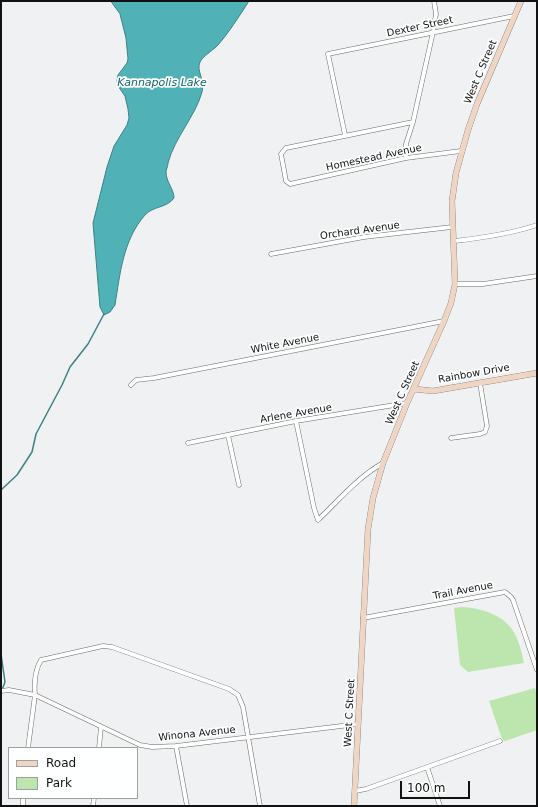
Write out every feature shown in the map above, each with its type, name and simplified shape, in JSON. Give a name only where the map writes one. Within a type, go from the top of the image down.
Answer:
[{"type":"main road","name":"West C Street","points":[[354,806],[368,529],[373,498],[383,463],[451,303],[454,284],[452,201],[461,151],[477,104],[521,1]]},
{"type":"main road","name":"Rainbow Drive","points":[[414,389],[433,391],[537,373]]},
{"type":"street","points":[[406,158],[406,144],[413,122],[433,32],[436,14],[434,1]]},
{"type":"street","name":"Dexter Street","points":[[346,135],[328,54],[514,16]]},
{"type":"street","points":[[346,135],[413,122]]},
{"type":"street","name":"Homestead Avenue","points":[[346,135],[286,148],[281,154],[286,181],[290,184],[406,158],[461,151]]},
{"type":"street","points":[[454,241],[490,237],[516,232],[537,225]]},
{"type":"street","name":"Orchard Avenue","points":[[271,254],[364,238],[452,227]]},
{"type":"street","points":[[454,284],[483,284],[537,276]]},
{"type":"street","name":"White Avenue","points":[[131,385],[136,380],[154,378],[444,321]]},
{"type":"street","points":[[451,438],[485,432],[487,426],[480,383]]},
{"type":"street","name":"Arlene Avenue","points":[[188,443],[296,422],[408,403]]},
{"type":"street","points":[[296,422],[314,508],[318,520],[363,476],[383,463]]},
{"type":"street","points":[[228,435],[239,485]]},
{"type":"street","name":"Trail Avenue","points":[[364,618],[505,592],[513,600],[537,670]]},
{"type":"street","points":[[28,747],[35,695],[34,687],[38,666],[41,660],[103,646],[112,647],[229,689],[238,695],[243,707],[260,806]]},
{"type":"street","name":"Winona Avenue","points":[[1,691],[9,690],[35,695],[140,745],[152,747],[176,746],[358,724]]},
{"type":"street","points":[[99,747],[101,727]]},
{"type":"street","points":[[355,791],[366,789],[500,741]]},
{"type":"street","points":[[176,746],[187,806]]},
{"type":"street","points":[[427,767],[440,806]]},
{"type":"green space","points":[[462,607],[486,611],[494,614],[507,623],[516,636],[524,663],[468,672],[460,665],[454,608]]},
{"type":"green space","points":[[535,688],[537,695],[537,730],[505,741],[502,739],[489,701]]},
{"type":"water","name":"Kannapolis Lake","points":[[111,1],[249,1],[221,41],[200,62],[199,69],[203,87],[202,92],[195,110],[175,144],[166,171],[166,176],[174,198],[168,204],[148,212],[132,235],[124,258],[115,305],[110,312],[104,315],[100,307],[93,223],[107,167],[114,146],[127,125],[129,118],[125,96],[118,86],[117,81],[118,75],[127,63],[128,59],[126,38],[120,14]]},
{"type":"waterway","points":[[1,490],[17,475],[32,452],[36,434],[70,367],[88,344],[104,314]]},
{"type":"waterway","points":[[1,654],[5,682],[2,690]]}]
